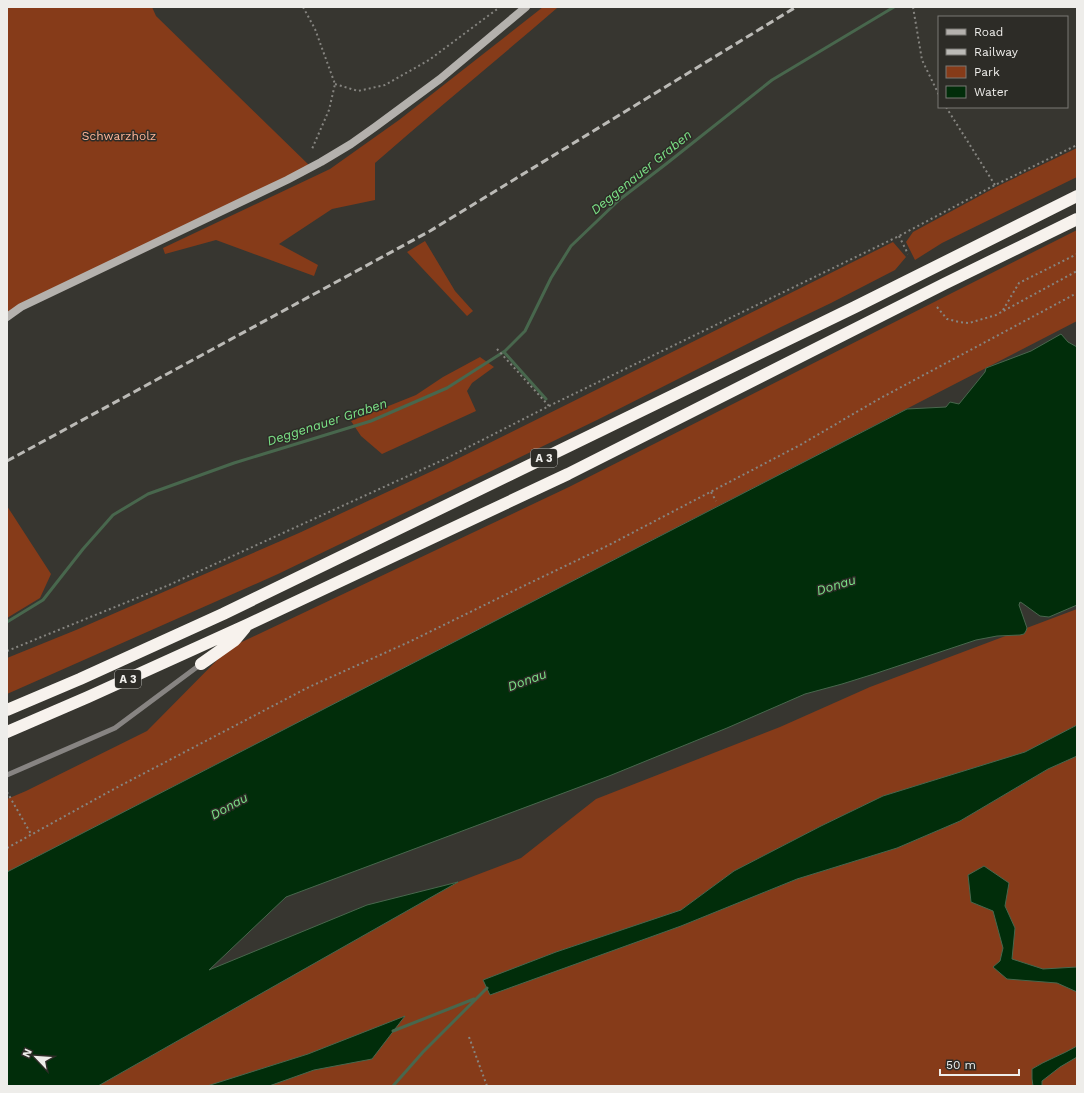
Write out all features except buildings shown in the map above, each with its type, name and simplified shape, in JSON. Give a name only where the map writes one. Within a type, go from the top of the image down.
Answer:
[{"type":"highway","name":"A 3","points":[[7,710],[80,679],[223,614],[855,307],[1077,196]]},
{"type":"highway","name":"A 3","points":[[7,732],[249,624],[568,474],[944,284],[1077,219]]},
{"type":"highway","points":[[201,664],[235,640],[249,624]]},
{"type":"main road","points":[[7,317],[21,307],[287,180],[321,162],[351,144],[440,79],[526,7]]},
{"type":"lane","points":[[7,775],[115,728],[201,664]]},
{"type":"path","points":[[303,7],[315,29],[335,84],[329,110],[312,149]]},
{"type":"path","points":[[335,84],[358,91],[385,85],[430,60],[500,7]]},
{"type":"path","points":[[913,7],[922,60],[938,93]]},
{"type":"path","points":[[947,108],[996,185]]},
{"type":"path","points":[[7,651],[169,585],[443,460],[549,406],[899,236],[996,185],[1077,145]]},
{"type":"path","points":[[899,236],[908,254]]},
{"type":"path","points":[[1002,311],[1018,283],[1077,254]]},
{"type":"path","points":[[937,307],[947,319],[969,323],[996,315],[1077,271]]},
{"type":"path","points":[[7,848],[114,789],[309,687],[408,642],[602,549],[802,444],[877,400],[1077,293]]},
{"type":"path","points":[[497,349],[549,406]]},
{"type":"path","points":[[711,492],[716,501]]},
{"type":"path","points":[[7,792],[31,835]]},
{"type":"path","points":[[469,1037],[487,1086]]},
{"type":"green space","name":"Schwarzholz","points":[[7,7],[152,7],[156,16],[311,167],[7,316]]},
{"type":"green space","points":[[543,7],[557,8],[375,163],[375,200],[332,209],[279,244],[318,265],[314,276],[216,240],[165,254],[163,248],[330,169],[399,120]]},
{"type":"green space","points":[[1077,148],[1077,177],[942,243],[915,260],[906,242],[913,232],[998,186]]},
{"type":"green space","points":[[1077,230],[1077,321],[7,872],[7,799],[147,731],[229,648],[569,487]]},
{"type":"green space","points":[[425,241],[455,291],[473,311],[467,316],[407,252]]},
{"type":"green space","points":[[893,242],[906,257],[895,270],[831,303],[597,420],[278,574],[7,694],[7,658],[76,630],[299,533],[443,466]]},
{"type":"green space","points":[[480,357],[494,367],[472,383],[467,391],[476,411],[382,454],[361,436],[351,421],[416,395],[443,377]]},
{"type":"green space","points":[[7,506],[51,574],[40,598],[7,618]]},
{"type":"green space","points":[[1077,609],[1077,725],[1025,752],[883,796],[734,871],[681,910],[556,952],[483,980],[490,994],[681,926],[797,879],[897,848],[960,821],[1048,769],[1077,756],[1077,1086],[98,1086],[458,882],[521,858],[596,799],[780,727],[870,687]]},
{"type":"water","name":"Donau","points":[[1061,334],[1068,342],[1077,347],[1077,605],[1049,617],[1040,616],[1020,602],[1019,605],[1027,628],[1024,634],[997,636],[976,640],[874,674],[805,694],[727,728],[609,776],[286,897],[209,970],[367,905],[458,882],[98,1086],[7,1086],[7,872],[907,409],[946,407],[950,402],[959,404],[985,372],[986,368],[1031,351]]},
{"type":"water","points":[[1077,725],[1077,756],[1048,769],[960,821],[897,848],[797,879],[681,926],[490,995],[483,980],[556,952],[681,910],[734,871],[883,796],[1025,752]]},
{"type":"water","points":[[984,866],[1009,883],[1005,906],[1015,928],[1012,959],[1043,969],[1077,967],[1077,992],[1057,983],[1007,979],[993,967],[1000,961],[1003,948],[993,911],[971,902],[968,875]]},
{"type":"water","points":[[405,1016],[372,1059],[314,1070],[269,1086],[207,1086],[308,1054]]},
{"type":"water","points":[[1077,1046],[1077,1057],[1060,1067],[1042,1081],[1042,1086],[1033,1086],[1032,1069]]},
{"type":"waterway","name":"Deggenauer Graben","points":[[7,622],[43,600],[83,549],[113,515],[148,494],[234,463],[371,421],[447,388],[505,351],[525,331],[551,278],[571,246],[619,200],[772,80],[894,7]]},
{"type":"waterway","points":[[504,352],[546,399]]},
{"type":"waterway","points":[[393,1086],[423,1052],[487,988]]},
{"type":"waterway","points":[[393,1031],[474,999]]},
{"type":"railway","points":[[7,461],[430,231],[796,7]]}]
